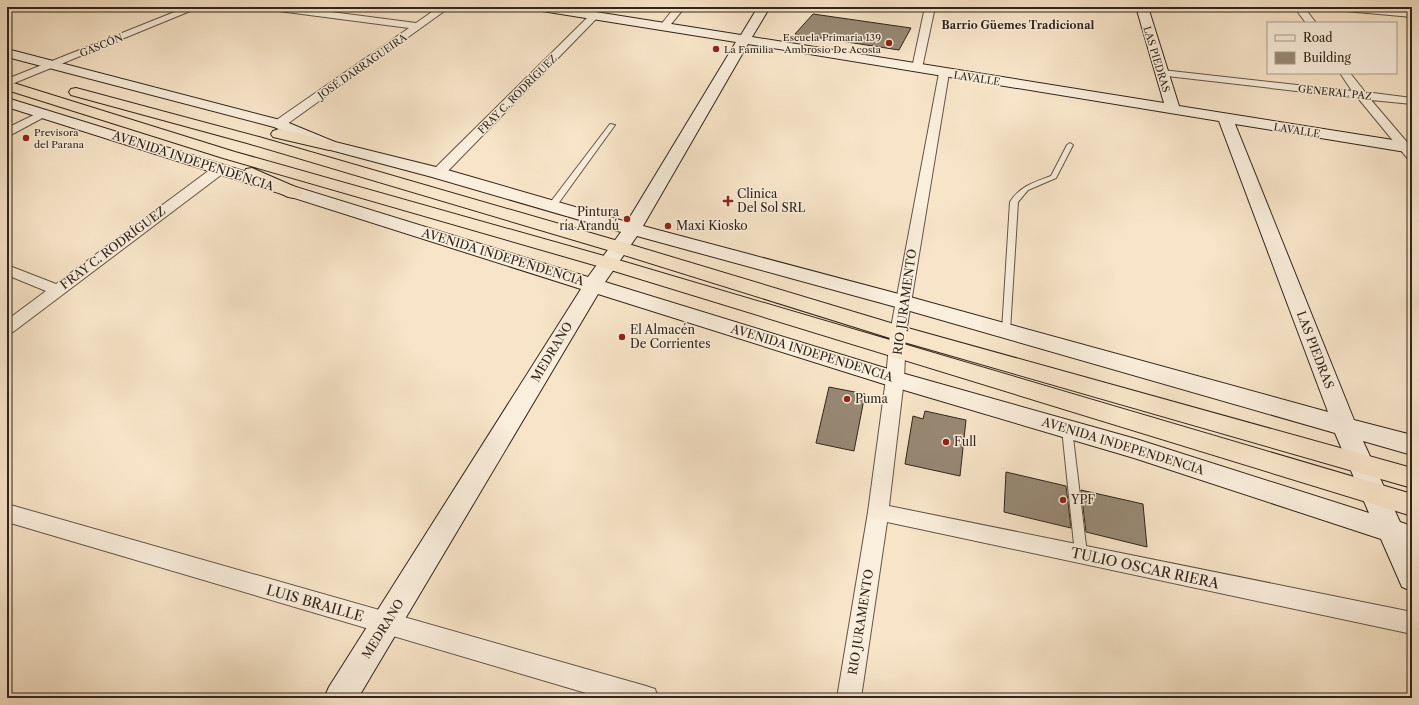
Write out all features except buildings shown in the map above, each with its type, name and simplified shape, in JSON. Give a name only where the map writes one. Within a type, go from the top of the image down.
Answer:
[{"type":"highway","name":"AVENIDA INDEPENDENCIA","points":[[10,80],[168,116],[613,255],[897,341],[1412,505]]},
{"type":"highway","name":"AVENIDA INDEPENDENCIA","points":[[10,80],[161,134],[236,157],[613,255]]},
{"type":"highway","points":[[168,116],[237,125],[329,145]]},
{"type":"highway","points":[[161,134],[267,179],[294,193]]},
{"type":"highway","name":"AVENIDA INDEPENDENCIA","points":[[897,341],[1359,462],[1412,478]]},
{"type":"street","name":"GASCÓN","points":[[10,80],[54,65],[196,7]]},
{"type":"street","points":[[271,7],[417,26]]},
{"type":"street","points":[[317,13],[326,7]]},
{"type":"street","name":"JOSÉ DARRAGUEIRA","points":[[279,124],[445,7]]},
{"type":"street","name":"LAVALLE","points":[[542,7],[566,9],[743,40],[1225,118],[1410,150]]},
{"type":"street","points":[[664,26],[680,7]]},
{"type":"street","name":"MEDRANO","points":[[340,698],[593,285],[632,229],[764,7]]},
{"type":"street","points":[[917,68],[930,7]]},
{"type":"street","name":"LAS PIEDRAS","points":[[1142,7],[1172,110]]},
{"type":"street","points":[[1300,7],[1310,22]]},
{"type":"street","points":[[1334,7],[1412,14]]},
{"type":"street","name":"FRAY C. RODRÍGUEZ","points":[[438,173],[595,15]]},
{"type":"street","points":[[7,52],[279,124],[329,145],[438,173],[632,229],[903,302],[1412,445]]},
{"type":"street","name":"RIO JURAMENTO","points":[[849,698],[878,512],[895,379],[897,341],[944,73]]},
{"type":"street","name":"GENERAL PAZ","points":[[1162,74],[1412,101]]},
{"type":"street","points":[[1346,74],[1361,95],[1410,150]]},
{"type":"street","name":"AVENIDA INDEPENDENCIA","points":[[7,102],[294,193],[895,379],[1136,449],[1402,535]]},
{"type":"street","points":[[7,133],[44,114]]},
{"type":"street","name":"LAS PIEDRAS","points":[[1225,118],[1359,462],[1373,493],[1402,535],[1412,578]]},
{"type":"street","name":"FRAY C. RODRÍGUEZ","points":[[7,328],[220,169]]},
{"type":"street","points":[[7,270],[58,290]]},
{"type":"street","name":"TULIO OSCAR RIERA","points":[[878,512],[1412,623]]},
{"type":"street","name":"LUIS BRAILLE","points":[[7,513],[386,624],[646,698]]},
{"type":"lane","points":[[552,206],[612,125]]},
{"type":"lane","points":[[1006,331],[1014,202],[1017,195],[1022,190],[1054,177],[1070,145]]},
{"type":"lane","points":[[1066,429],[1081,554]]},
{"type":"place","name":"Escuela Primaria 139 Ambrosio De Acosta","points":[[889,43]]},
{"type":"place","name":"La Familia","points":[[716,49]]},
{"type":"place","name":"Previsora del Parana","points":[[26,138]]},
{"type":"place","name":"Clinica Del Sol SRL","points":[[728,201]]},
{"type":"place","name":"Pintura ría Arandú","points":[[627,219]]},
{"type":"place","name":"Maxi Kiosko","points":[[668,226]]},
{"type":"place","name":"El Almacén De Corrientes","points":[[622,337]]},
{"type":"place","name":"Puma","points":[[847,399]]},
{"type":"place","name":"Full","points":[[946,442]]},
{"type":"place","name":"YPF","points":[[1063,500]]},
{"type":"district","name":"Barrio Güemes Tradicional","points":[[1018,25]]}]
